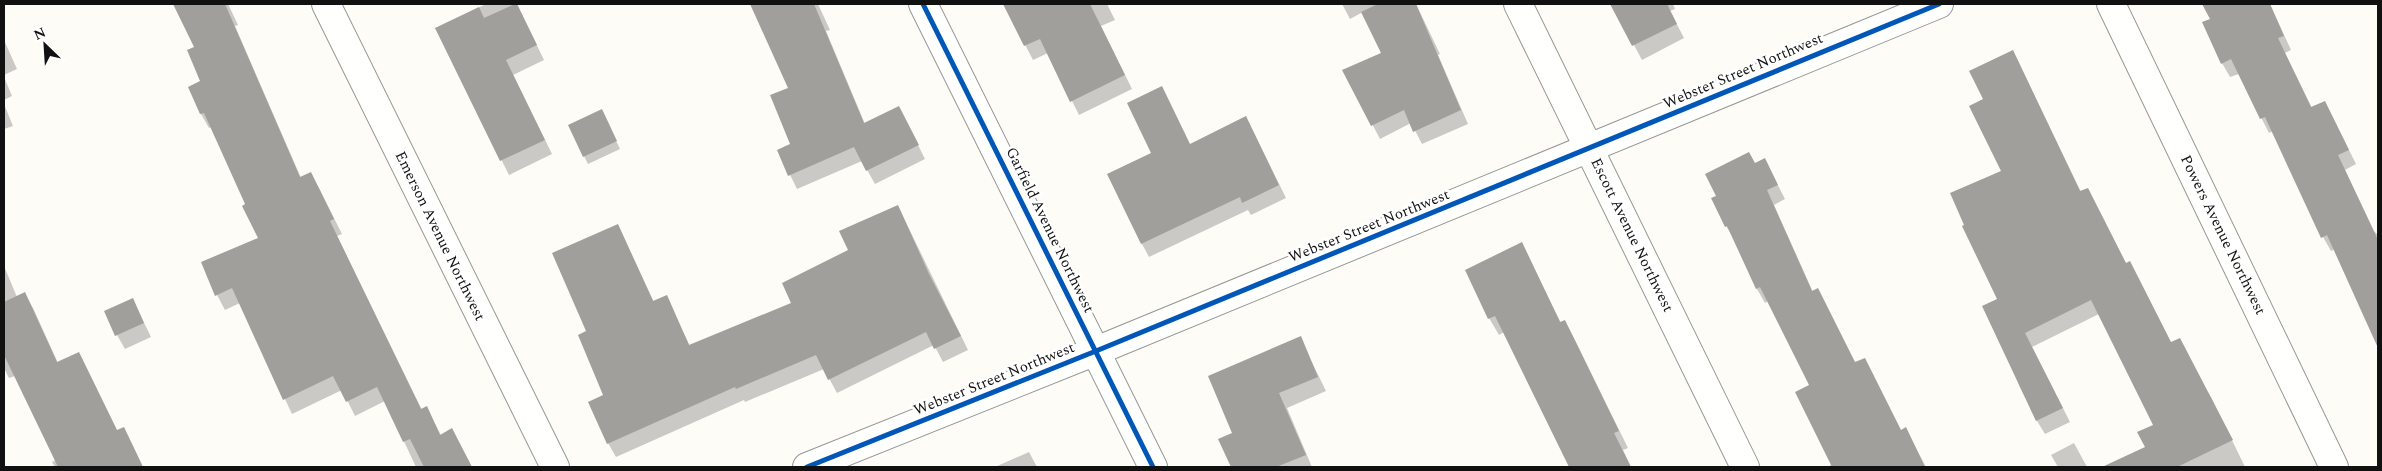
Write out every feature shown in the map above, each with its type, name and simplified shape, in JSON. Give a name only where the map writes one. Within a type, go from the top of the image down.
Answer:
[{"type":"street","name":"Emerson Avenue Northwest","points":[[326,4],[555,467]]},
{"type":"street","name":"Garfield Avenue Northwest","points":[[923,4],[1153,467]]},
{"type":"street","name":"Escott Avenue Northwest","points":[[1518,4],[1745,467]]},
{"type":"street","name":"Webster Street Northwest","points":[[807,467],[1096,351],[1938,4]]},
{"type":"street","name":"Powers Avenue Northwest","points":[[2112,4],[2334,467]]},
{"type":"building","points":[[173,4],[225,4],[300,177],[311,172],[334,219],[330,221],[421,409],[427,406],[440,435],[452,428],[472,467],[424,467],[410,439],[403,442],[377,387],[346,402],[333,376],[283,400],[232,288],[215,296],[201,262],[258,238],[242,206],[245,204],[204,113],[200,114],[188,87],[200,81],[187,50],[194,47]]},
{"type":"building","points":[[517,4],[537,45],[506,60],[545,140],[500,161],[435,28],[479,7],[484,18]]},
{"type":"building","points":[[750,4],[814,4],[864,123],[899,106],[919,145],[866,171],[854,147],[788,176],[777,150],[790,144],[770,95],[788,88]]},
{"type":"building","points":[[1003,4],[1090,4],[1125,75],[1070,102],[1040,39],[1024,46]]},
{"type":"building","points":[[1378,4],[1416,4],[1461,110],[1413,132],[1404,110],[1371,126],[1342,70],[1381,53],[1361,12]]},
{"type":"building","points":[[1610,4],[1667,4],[1677,24],[1632,46]]},
{"type":"building","points":[[2202,4],[2270,4],[2284,36],[2278,38],[2311,107],[2325,101],[2349,150],[2338,155],[2378,240],[2378,348],[2327,235],[2321,238],[2265,117],[2260,119],[2231,59],[2221,64],[2202,22],[2210,19]]},
{"type":"building","points":[[2013,50],[2080,191],[2088,188],[2126,263],[2130,261],[2171,342],[2180,338],[2233,440],[2177,467],[2102,467],[2145,447],[2137,432],[2153,425],[2091,300],[2025,333],[2063,408],[2036,421],[1982,306],[1997,299],[1962,226],[1964,225],[1950,193],[2001,171],[1969,106],[1983,99],[1969,71]]},
{"type":"building","points":[[1162,86],[1190,144],[1246,116],[1279,185],[1242,203],[1240,197],[1141,244],[1107,174],[1151,153],[1127,103]]},
{"type":"building","points":[[602,109],[617,141],[583,157],[568,125]]},
{"type":"building","points":[[1749,152],[1755,163],[1765,158],[1778,185],[1767,190],[1812,291],[1818,288],[1855,362],[1865,358],[1901,430],[1906,427],[1925,467],[1832,467],[1795,392],[1809,385],[1760,287],[1756,289],[1727,226],[1725,227],[1711,198],[1716,196],[1705,174]]},
{"type":"building","points":[[898,205],[929,274],[961,336],[934,349],[926,332],[828,380],[816,355],[736,389],[735,387],[607,444],[588,402],[603,395],[578,335],[586,331],[552,253],[618,224],[653,301],[667,295],[689,345],[791,303],[782,283],[848,250],[839,231]]},
{"type":"building","points":[[1522,242],[1560,322],[1565,320],[1619,431],[1614,433],[1631,467],[1569,467],[1495,316],[1488,319],[1465,270]]},
{"type":"building","points":[[25,292],[57,362],[79,352],[117,430],[124,427],[143,467],[58,467],[4,355],[4,302]]},
{"type":"building","points":[[133,298],[144,323],[115,336],[104,311]]},
{"type":"building","points":[[1301,336],[1318,377],[1279,393],[1306,455],[1276,467],[1231,467],[1218,439],[1232,433],[1208,376]]},
{"type":"cycle path","points":[[923,4],[1153,467]]},
{"type":"cycle path","points":[[807,467],[1096,351],[1939,4]]}]
